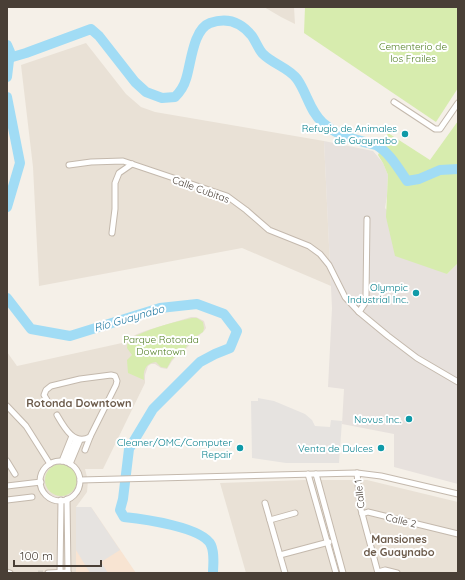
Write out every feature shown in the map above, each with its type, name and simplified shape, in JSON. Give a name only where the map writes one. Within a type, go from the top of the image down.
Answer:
[{"type":"street","points":[[394,102],[435,129],[440,129],[458,104]]},
{"type":"street","name":"Calle Cubitas","points":[[69,165],[112,160],[123,161],[227,196],[269,230],[309,246],[320,254],[329,265],[345,297],[359,312],[417,358],[458,382]]},
{"type":"street","points":[[112,233],[115,209],[115,183],[119,173],[132,164]]},
{"type":"street","points":[[359,312],[365,302],[366,296],[367,220]]},
{"type":"street","points":[[48,400],[44,395],[46,390],[51,386],[80,379],[111,375],[115,376],[117,381],[116,385],[85,450]]},
{"type":"street","points":[[7,406],[26,426],[50,464]]},
{"type":"street","points":[[57,415],[65,428],[76,438],[90,438]]},
{"type":"street","points":[[66,462],[76,438]]},
{"type":"street","points":[[66,462],[76,438]]},
{"type":"street","points":[[7,461],[15,474]]},
{"type":"street","points":[[66,462],[78,472],[80,480],[78,490],[68,499],[60,500],[49,497],[43,491],[40,482],[42,472],[50,464],[66,462]]},
{"type":"street","points":[[80,480],[357,473],[381,476],[458,494]]},
{"type":"street","name":"Calle 1","points":[[357,473],[358,496],[378,572]]},
{"type":"street","points":[[308,474],[336,573]]},
{"type":"street","points":[[316,474],[343,573]]},
{"type":"street","points":[[7,486],[40,482]]},
{"type":"street","points":[[7,500],[32,497]]},
{"type":"street","points":[[48,573],[68,573],[68,499]]},
{"type":"street","points":[[60,500],[60,573]]},
{"type":"street","points":[[265,503],[285,573]]},
{"type":"street","name":"Calle 1","points":[[362,514],[368,512]]},
{"type":"street","name":"Calle 2","points":[[368,512],[458,534]]},
{"type":"street","points":[[270,520],[295,513]]},
{"type":"street","points":[[280,555],[334,541]]},
{"type":"street","points":[[378,572],[385,570],[397,573]]},
{"type":"shaded area","points":[[264,7],[294,7],[295,24],[281,17]]},
{"type":"shaded area","points":[[86,43],[126,94],[141,107],[155,112],[324,141],[331,286],[242,248],[39,286],[33,167],[21,65]]},
{"type":"shaded area","points":[[324,141],[373,151],[383,163],[388,175],[385,208],[447,274],[458,263],[458,484],[394,467],[394,434],[342,424],[344,389],[328,387],[332,308]]},
{"type":"shaded area","points":[[191,317],[196,317],[204,321],[206,328],[204,331],[185,350],[178,354],[167,369],[161,368],[155,364],[148,366],[145,375],[145,383],[103,469],[85,469],[88,481],[87,492],[76,507],[76,573],[7,573],[7,352],[17,366],[122,343],[137,334]]},
{"type":"shaded area","points":[[258,398],[274,401],[305,414],[312,420],[315,426],[330,427],[331,420],[342,421],[339,463],[286,463],[252,458],[251,401],[258,401]]},
{"type":"shaded area","points":[[304,480],[367,480],[458,502],[458,573],[246,573],[220,483]]},
{"type":"shaded area","points":[[76,507],[91,507],[136,573],[76,573]]},
{"type":"shaded area","points":[[76,507],[91,507],[120,550],[101,562],[108,573],[90,573],[76,550]]},
{"type":"green space","name":"Cementerio de los Frailes","points":[[305,7],[458,7],[458,88],[436,122],[304,33]]},
{"type":"green space","points":[[458,121],[458,263],[447,274],[395,256],[386,217],[388,175],[378,155],[388,133],[430,160]]},
{"type":"green space","name":"Parque Rotonda Downtown","points":[[197,318],[203,322],[203,332],[190,340],[185,349],[172,359],[167,368],[161,367],[156,362],[149,364],[144,371],[144,380],[128,373],[127,360],[132,355],[127,348],[128,340],[167,324]]},
{"type":"green space","points":[[58,464],[64,464],[74,471],[77,480],[76,486],[70,493],[64,496],[58,496],[48,489],[45,483],[45,477],[52,467]]},
{"type":"waterway","points":[[9,58],[91,29],[99,36],[135,82],[146,92],[162,98],[175,97],[182,89],[185,82],[196,39],[200,32],[204,27],[216,21],[233,22],[248,31],[263,54],[271,61],[294,75],[315,113],[323,123],[341,135],[374,144],[381,148],[393,161],[407,181],[419,179],[440,170],[458,169]]},
{"type":"waterway","name":"Río Guaynabo","points":[[7,45],[10,52],[7,77]]},
{"type":"waterway","name":"Río Guaynabo","points":[[7,97],[20,163],[7,207]]},
{"type":"waterway","name":"Río Guaynabo","points":[[7,298],[31,329],[70,336],[160,308],[197,304],[224,314],[237,331],[230,348],[200,362],[153,409],[129,449],[123,499],[120,510],[124,517],[172,525],[197,533],[206,539],[211,545],[213,552],[213,573]]},
{"type":"tunnel","points":[[38,573],[48,573]]},
{"type":"place","name":"Refugio de Animales de Guaynabo","points":[[405,134]]},
{"type":"place","name":"Olympic Industrial Inc.","points":[[416,293]]},
{"type":"place","name":"Novus Inc.","points":[[409,419]]},
{"type":"place","name":"Cleaner/OMC/Computer Repair","points":[[240,448]]},
{"type":"place","name":"Venta de Dulces","points":[[381,448]]},
{"type":"district","name":"Rotonda Downtown","points":[[79,403]]},
{"type":"district","name":"Mansiones de Guaynabo","points":[[399,545]]}]
